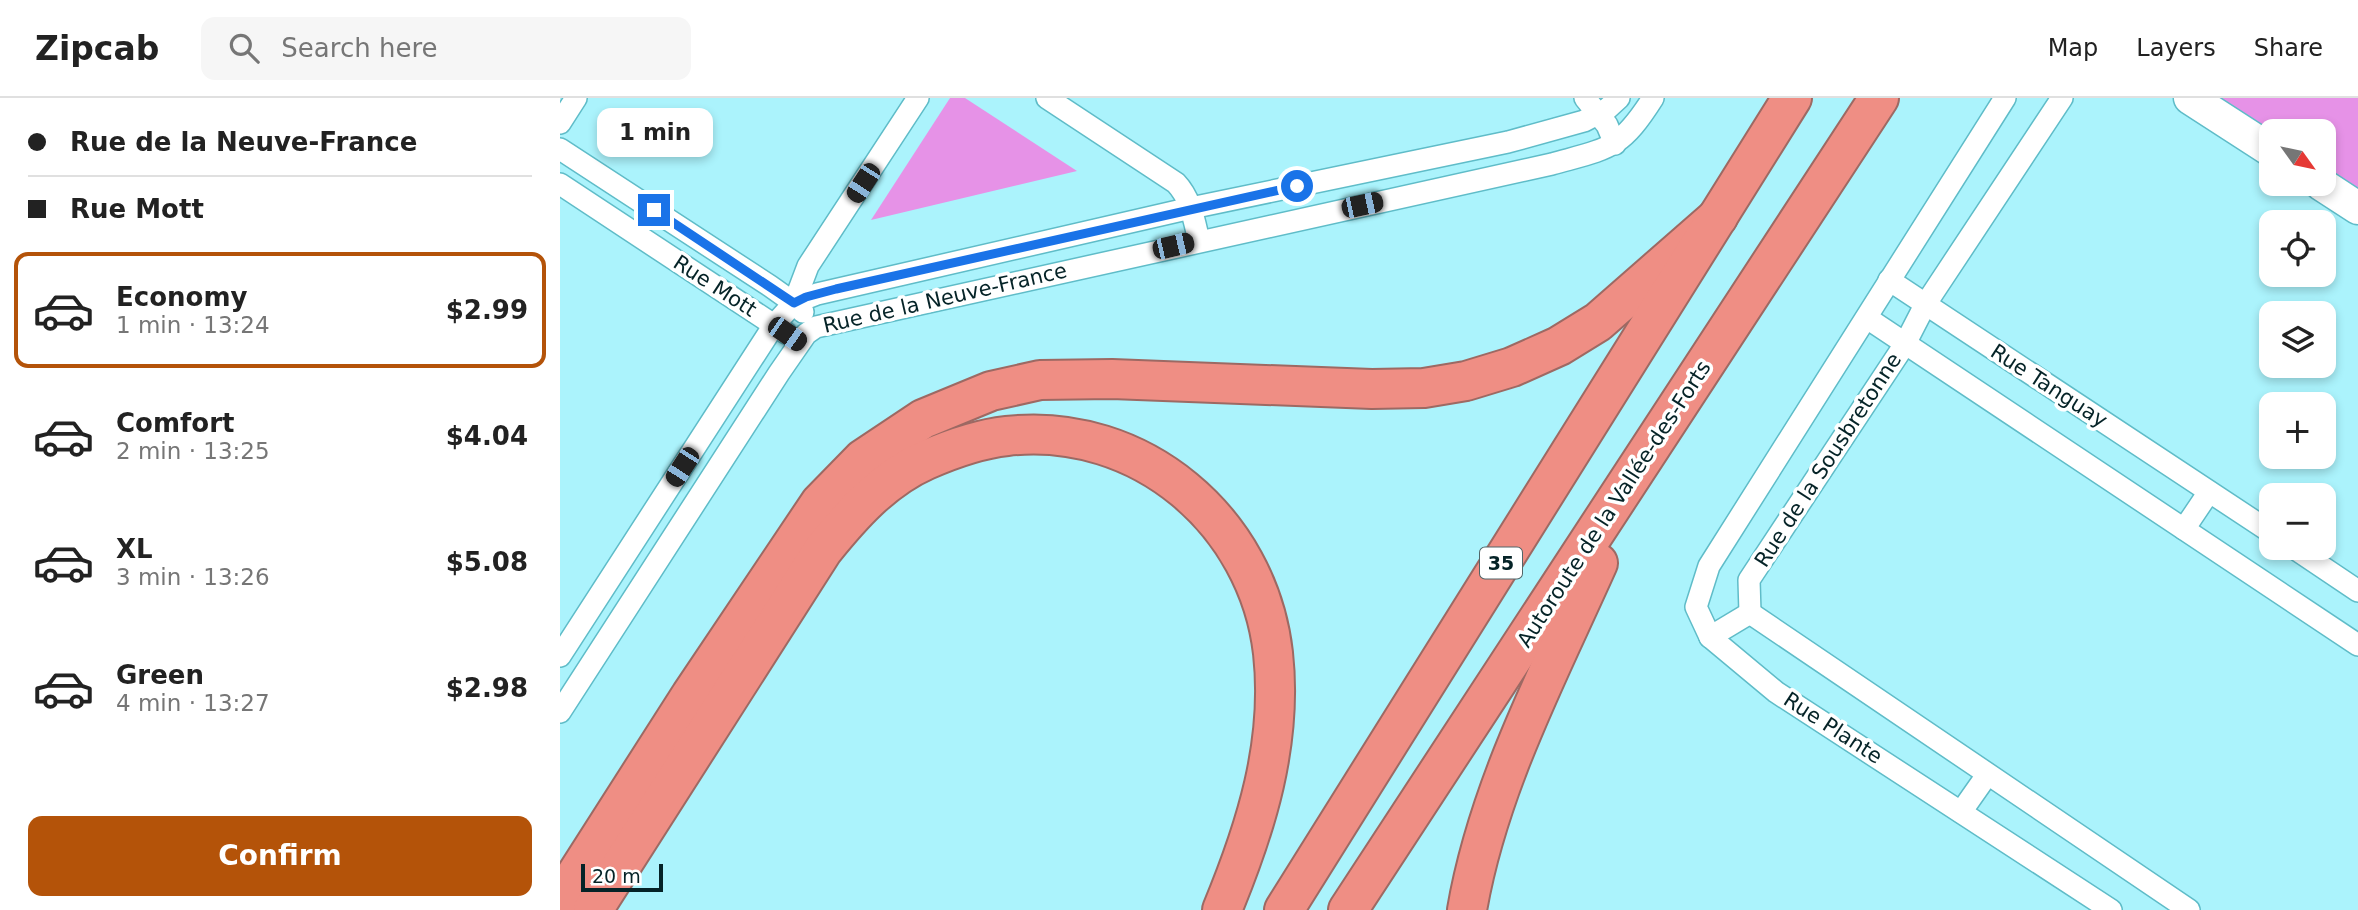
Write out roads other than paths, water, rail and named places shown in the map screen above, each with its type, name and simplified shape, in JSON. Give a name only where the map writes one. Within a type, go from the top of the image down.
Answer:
[{"type":"highway","name":"35","points":[[1284,910],[1792,98]]},
{"type":"highway","name":"Autoroute de la Vallée-des-Forts","points":[[1348,910],[1879,98]]},
{"type":"highway","points":[[560,900],[691,695],[820,503],[863,459],[923,419],[991,391],[1040,380],[1112,379],[1372,389],[1424,388],[1466,381],[1536,357],[1580,335],[1718,216]]},
{"type":"highway","points":[[593,910],[823,550],[853,514],[888,483],[924,461],[986,439],[1030,435],[1056,436],[1103,446],[1128,453],[1162,471],[1182,485],[1215,519],[1241,556],[1251,576],[1262,604],[1273,652],[1275,709],[1264,790],[1257,818],[1222,910]]},
{"type":"highway","points":[[1467,910],[1484,835],[1505,777],[1644,458]]},
{"type":"street","points":[[560,123],[576,98]]},
{"type":"street","name":"Rue de la Neuve-France","points":[[560,656],[774,325],[794,303],[808,266],[918,98]]},
{"type":"street","points":[[1047,98],[1166,175],[1183,190],[1191,208],[1199,241]]},
{"type":"street","points":[[1585,98],[1599,114],[1615,144]]},
{"type":"street","name":"Rue de la Neuve-France","points":[[794,303],[817,294],[1191,208],[1508,142],[1568,126],[1599,114],[1619,98]]},
{"type":"street","name":"Rue de la Sousbretonne","points":[[1710,637],[1696,607],[1709,566],[2005,98]]},
{"type":"street","name":"Rue de la Sousbretonne","points":[[1750,613],[1749,580],[1905,344],[1925,306],[2062,98]]},
{"type":"street","points":[[2190,98],[2259,143]]},
{"type":"street","name":"Rue de la Neuve-France","points":[[560,712],[799,342],[816,327],[1552,164],[1615,144],[1630,132],[1650,99]]},
{"type":"street","name":"Rue Mott","points":[[560,149],[794,303],[816,327]]},
{"type":"street","name":"Rue Mott","points":[[560,184],[799,342]]},
{"type":"street","points":[[2336,194],[2358,208]]},
{"type":"street","name":"Rue Tanguay","points":[[1889,281],[2259,525]]},
{"type":"street","name":"Rue Tanguay","points":[[1867,318],[2358,645]]},
{"type":"street","points":[[2184,529],[2209,492]]},
{"type":"street","points":[[2312,560],[2358,591]]},
{"type":"street","points":[[1710,637],[1750,613],[2189,910]]},
{"type":"street","name":"Rue Plante","points":[[1710,637],[1776,691],[2111,910]]},
{"type":"street","points":[[1961,812],[1987,775]]}]
